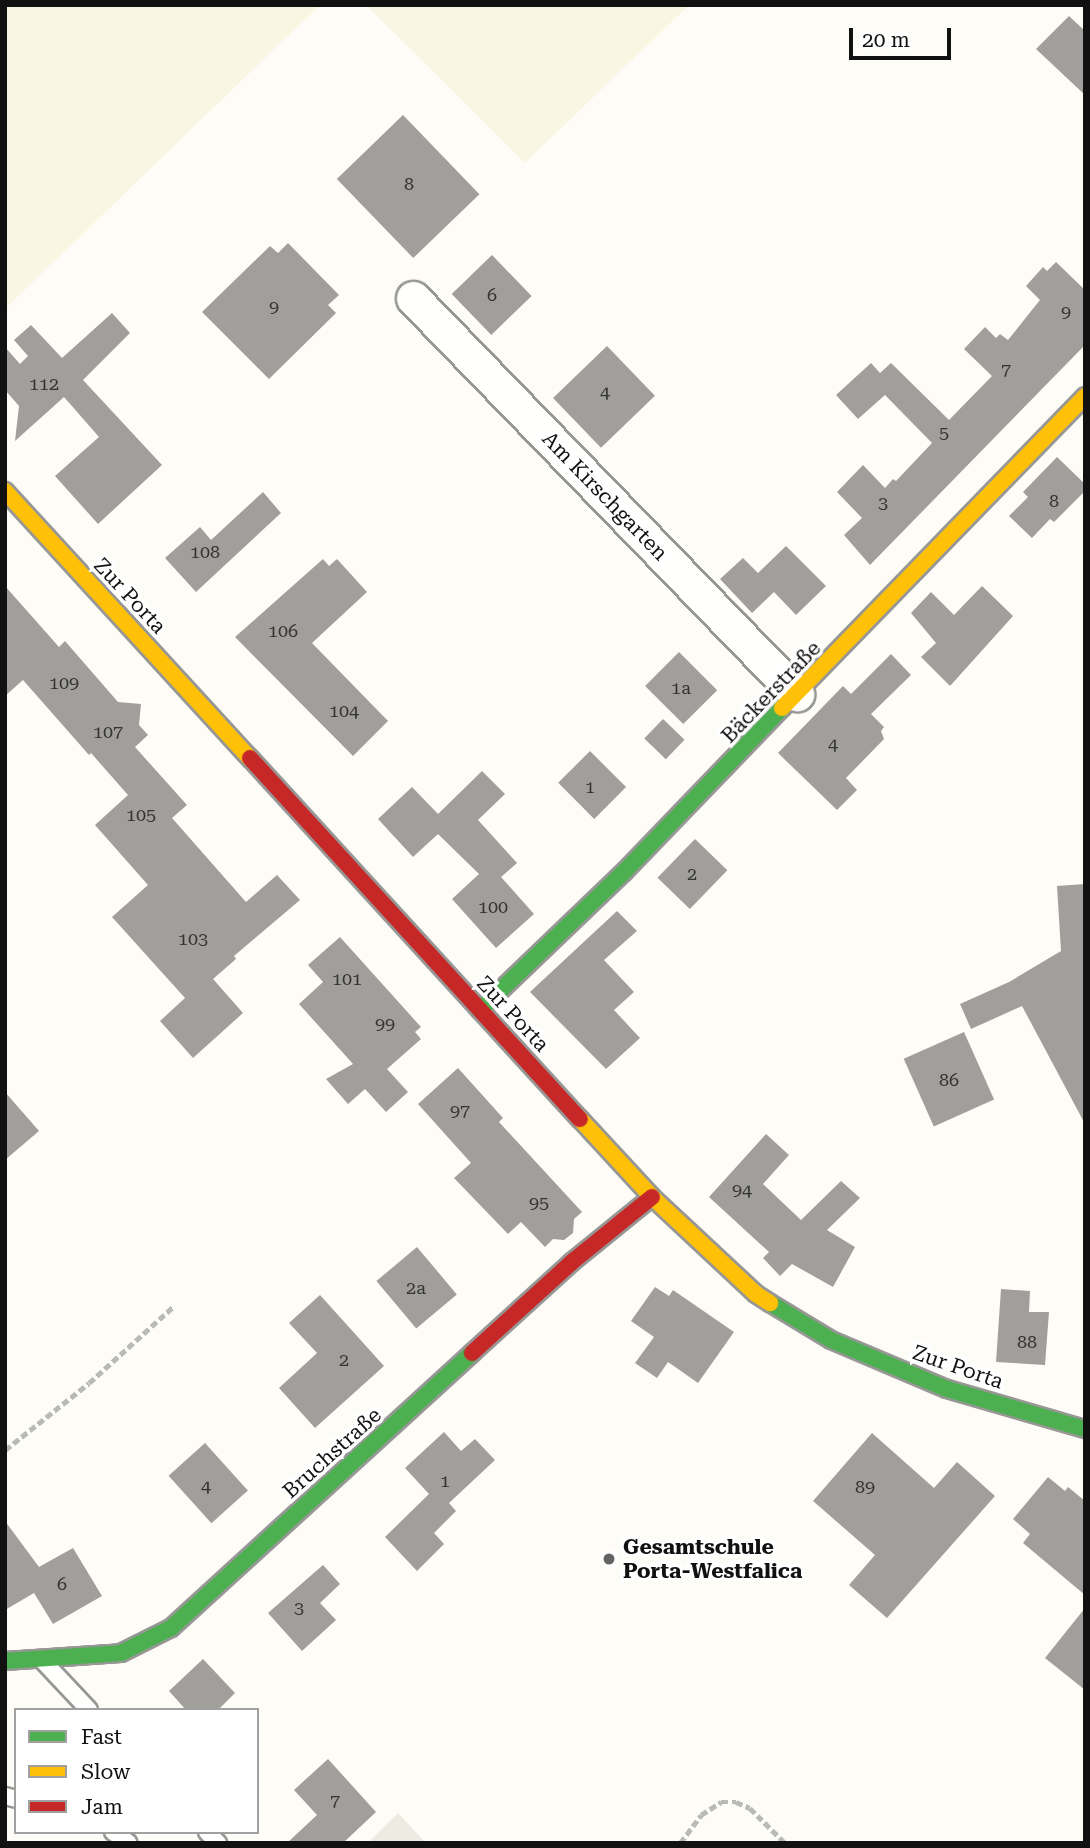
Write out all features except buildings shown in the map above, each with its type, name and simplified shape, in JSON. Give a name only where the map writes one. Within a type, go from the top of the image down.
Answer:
[{"type":"street","name":"Am Kirschgarten","points":[[413,298],[797,695]]},
{"type":"street","name":"Bäckerstraße","points":[[480,1010],[624,872],[1085,396]]},
{"type":"street","name":"Zur Porta","points":[[5,491],[652,1197],[757,1294],[831,1340],[947,1389],[1085,1429]]},
{"type":"street","name":"Bruchstraße","points":[[5,1661],[121,1653],[171,1628],[572,1262],[652,1197]]},
{"type":"lane","points":[[42,1660],[87,1708]]},
{"type":"path","points":[[5,1450],[89,1383],[174,1306]]},
{"type":"path","points":[[680,1843],[701,1815],[721,1802],[736,1801],[750,1808],[785,1843]]},
{"type":"shaded area","points":[[5,5],[320,5],[5,309]]},
{"type":"shaded area","points":[[366,5],[689,5],[525,163]]},
{"type":"shaded area","points":[[398,1813],[426,1843],[368,1843]]},
{"type":"traffic: fast","points":[[480,1010],[624,872],[782,708]]},
{"type":"traffic: fast","points":[[770,1303],[831,1340],[947,1389],[1085,1429]]},
{"type":"traffic: fast","points":[[5,1661],[121,1653],[171,1628],[472,1353]]},
{"type":"traffic: slow","points":[[782,708],[1085,396]]},
{"type":"traffic: slow","points":[[5,491],[250,758]]},
{"type":"traffic: slow","points":[[580,1119],[652,1197],[756,1294],[770,1303]]},
{"type":"traffic: jam","points":[[250,758],[580,1119]]},
{"type":"traffic: jam","points":[[472,1353],[572,1262],[652,1197]]},
{"type":"place","name":"Gesamtschule Porta-Westfalica","points":[[609,1559]]}]
